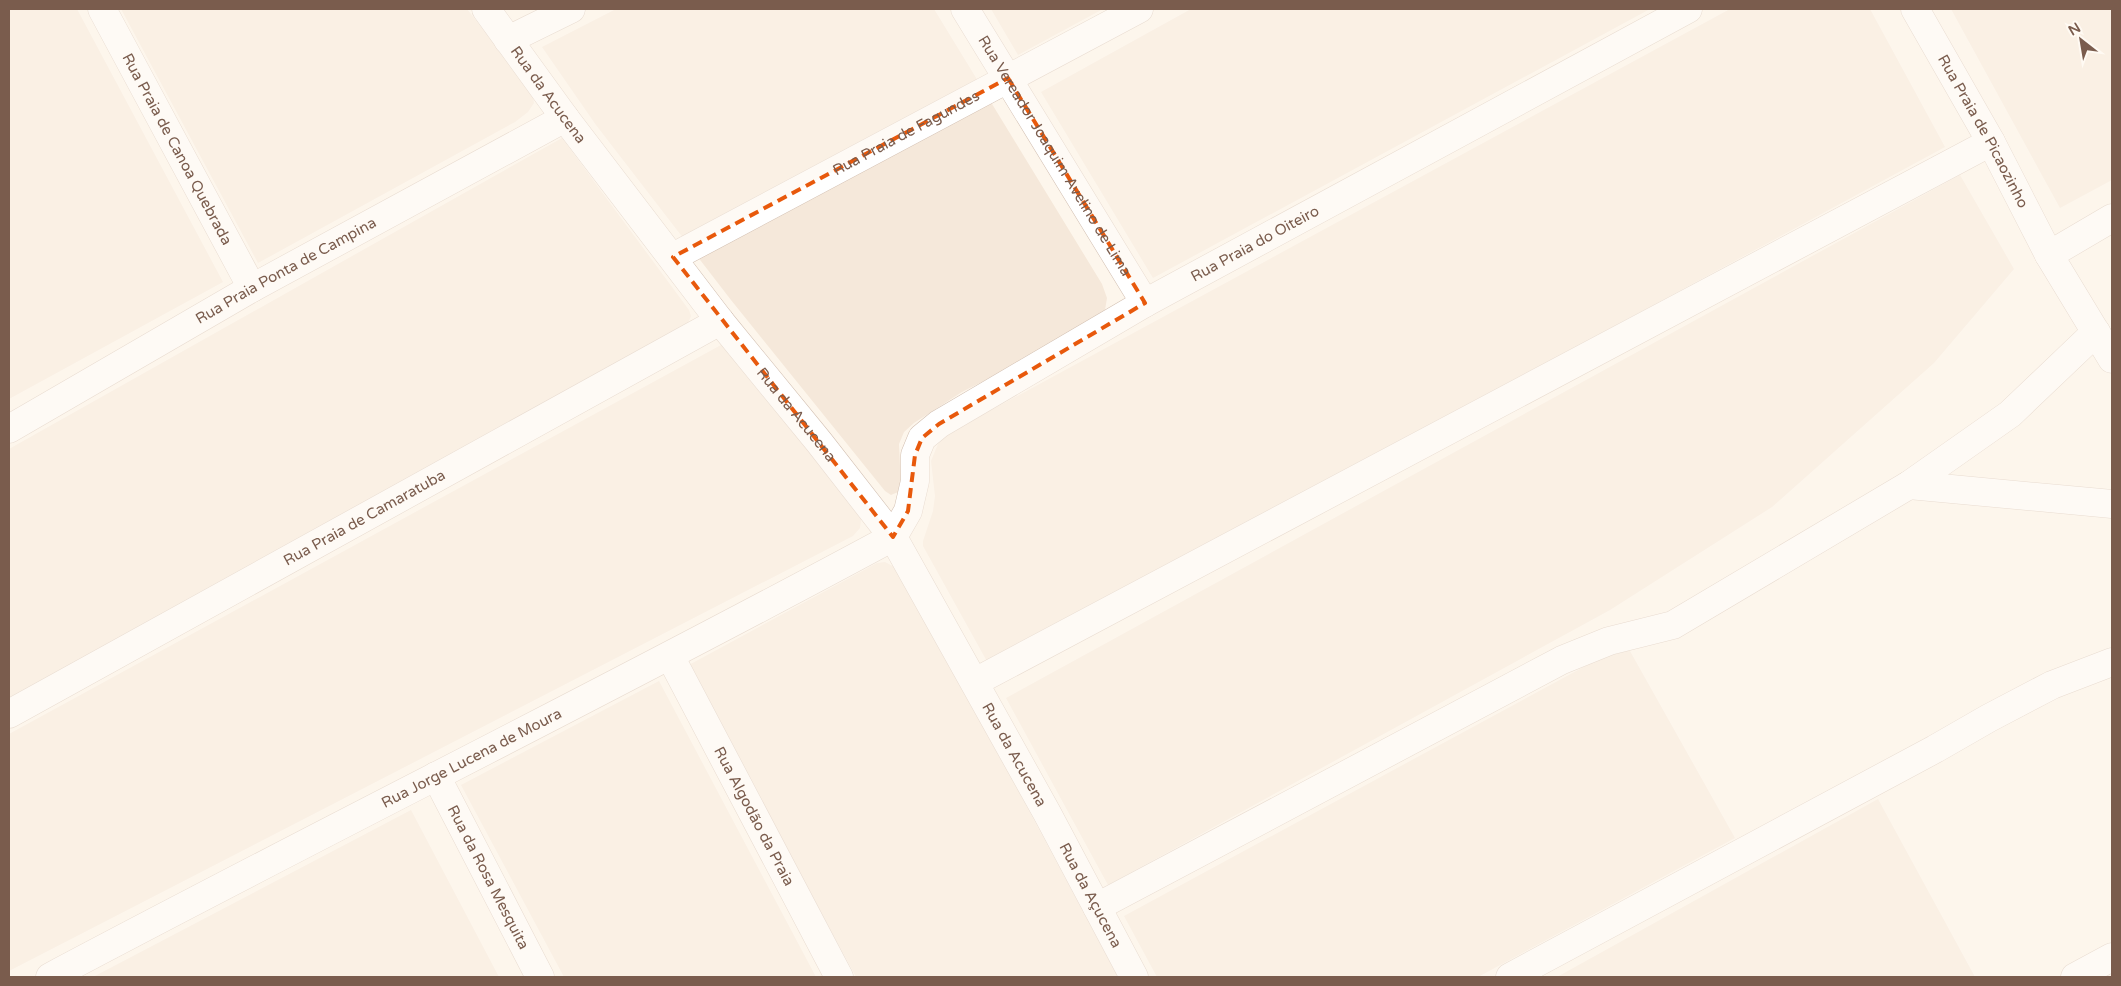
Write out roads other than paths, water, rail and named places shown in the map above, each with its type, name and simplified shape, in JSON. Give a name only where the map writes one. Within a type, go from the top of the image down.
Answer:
[{"type":"street","name":"Rua Praia de Canoa Quebrada","points":[[102,9],[252,288]]},
{"type":"street","name":"Rua da Acucena","points":[[486,9],[565,118],[720,321],[819,442],[893,537],[1047,813]]},
{"type":"street","points":[[508,40],[571,9]]},
{"type":"street","name":"Rua Vereador Joaquim Avelino de Lima","points":[[965,9],[1145,303]]},
{"type":"street","name":"Rua Praia de Fagundes","points":[[673,257],[1139,9]]},
{"type":"street","name":"Rua Praia do Oiteiro","points":[[893,537],[908,511],[915,481],[915,455],[922,438],[939,424],[1145,303],[1688,9]]},
{"type":"street","name":"Rua Praia de Picaozinho","points":[[1915,9],[1991,142],[2049,255],[2112,359]]},
{"type":"street","name":"Rua Praia Ponta de Campina","points":[[9,429],[252,288],[565,118]]},
{"type":"street","points":[[974,682],[1991,142]]},
{"type":"street","points":[[2049,255],[2112,218]]},
{"type":"street","name":"Rua Praia de Camaratuba","points":[[9,714],[720,321]]},
{"type":"street","points":[[1097,907],[1562,660],[1610,641],[1673,625],[1909,485],[2010,414],[2096,332]]},
{"type":"street","points":[[1909,485],[2112,504]]},
{"type":"street","name":"Rua Jorge Lucena de Moura","points":[[50,977],[670,656],[893,537]]},
{"type":"street","name":"Rua Algodão da Praia","points":[[670,656],[839,977]]},
{"type":"street","points":[[1510,977],[2052,685],[2112,662]]},
{"type":"street","name":"Rua da Rosa Mesquita","points":[[436,776],[540,977]]},
{"type":"street","name":"Rua da Açucena","points":[[1047,813],[1134,977]]},
{"type":"street","points":[[2075,977],[2112,957]]}]
